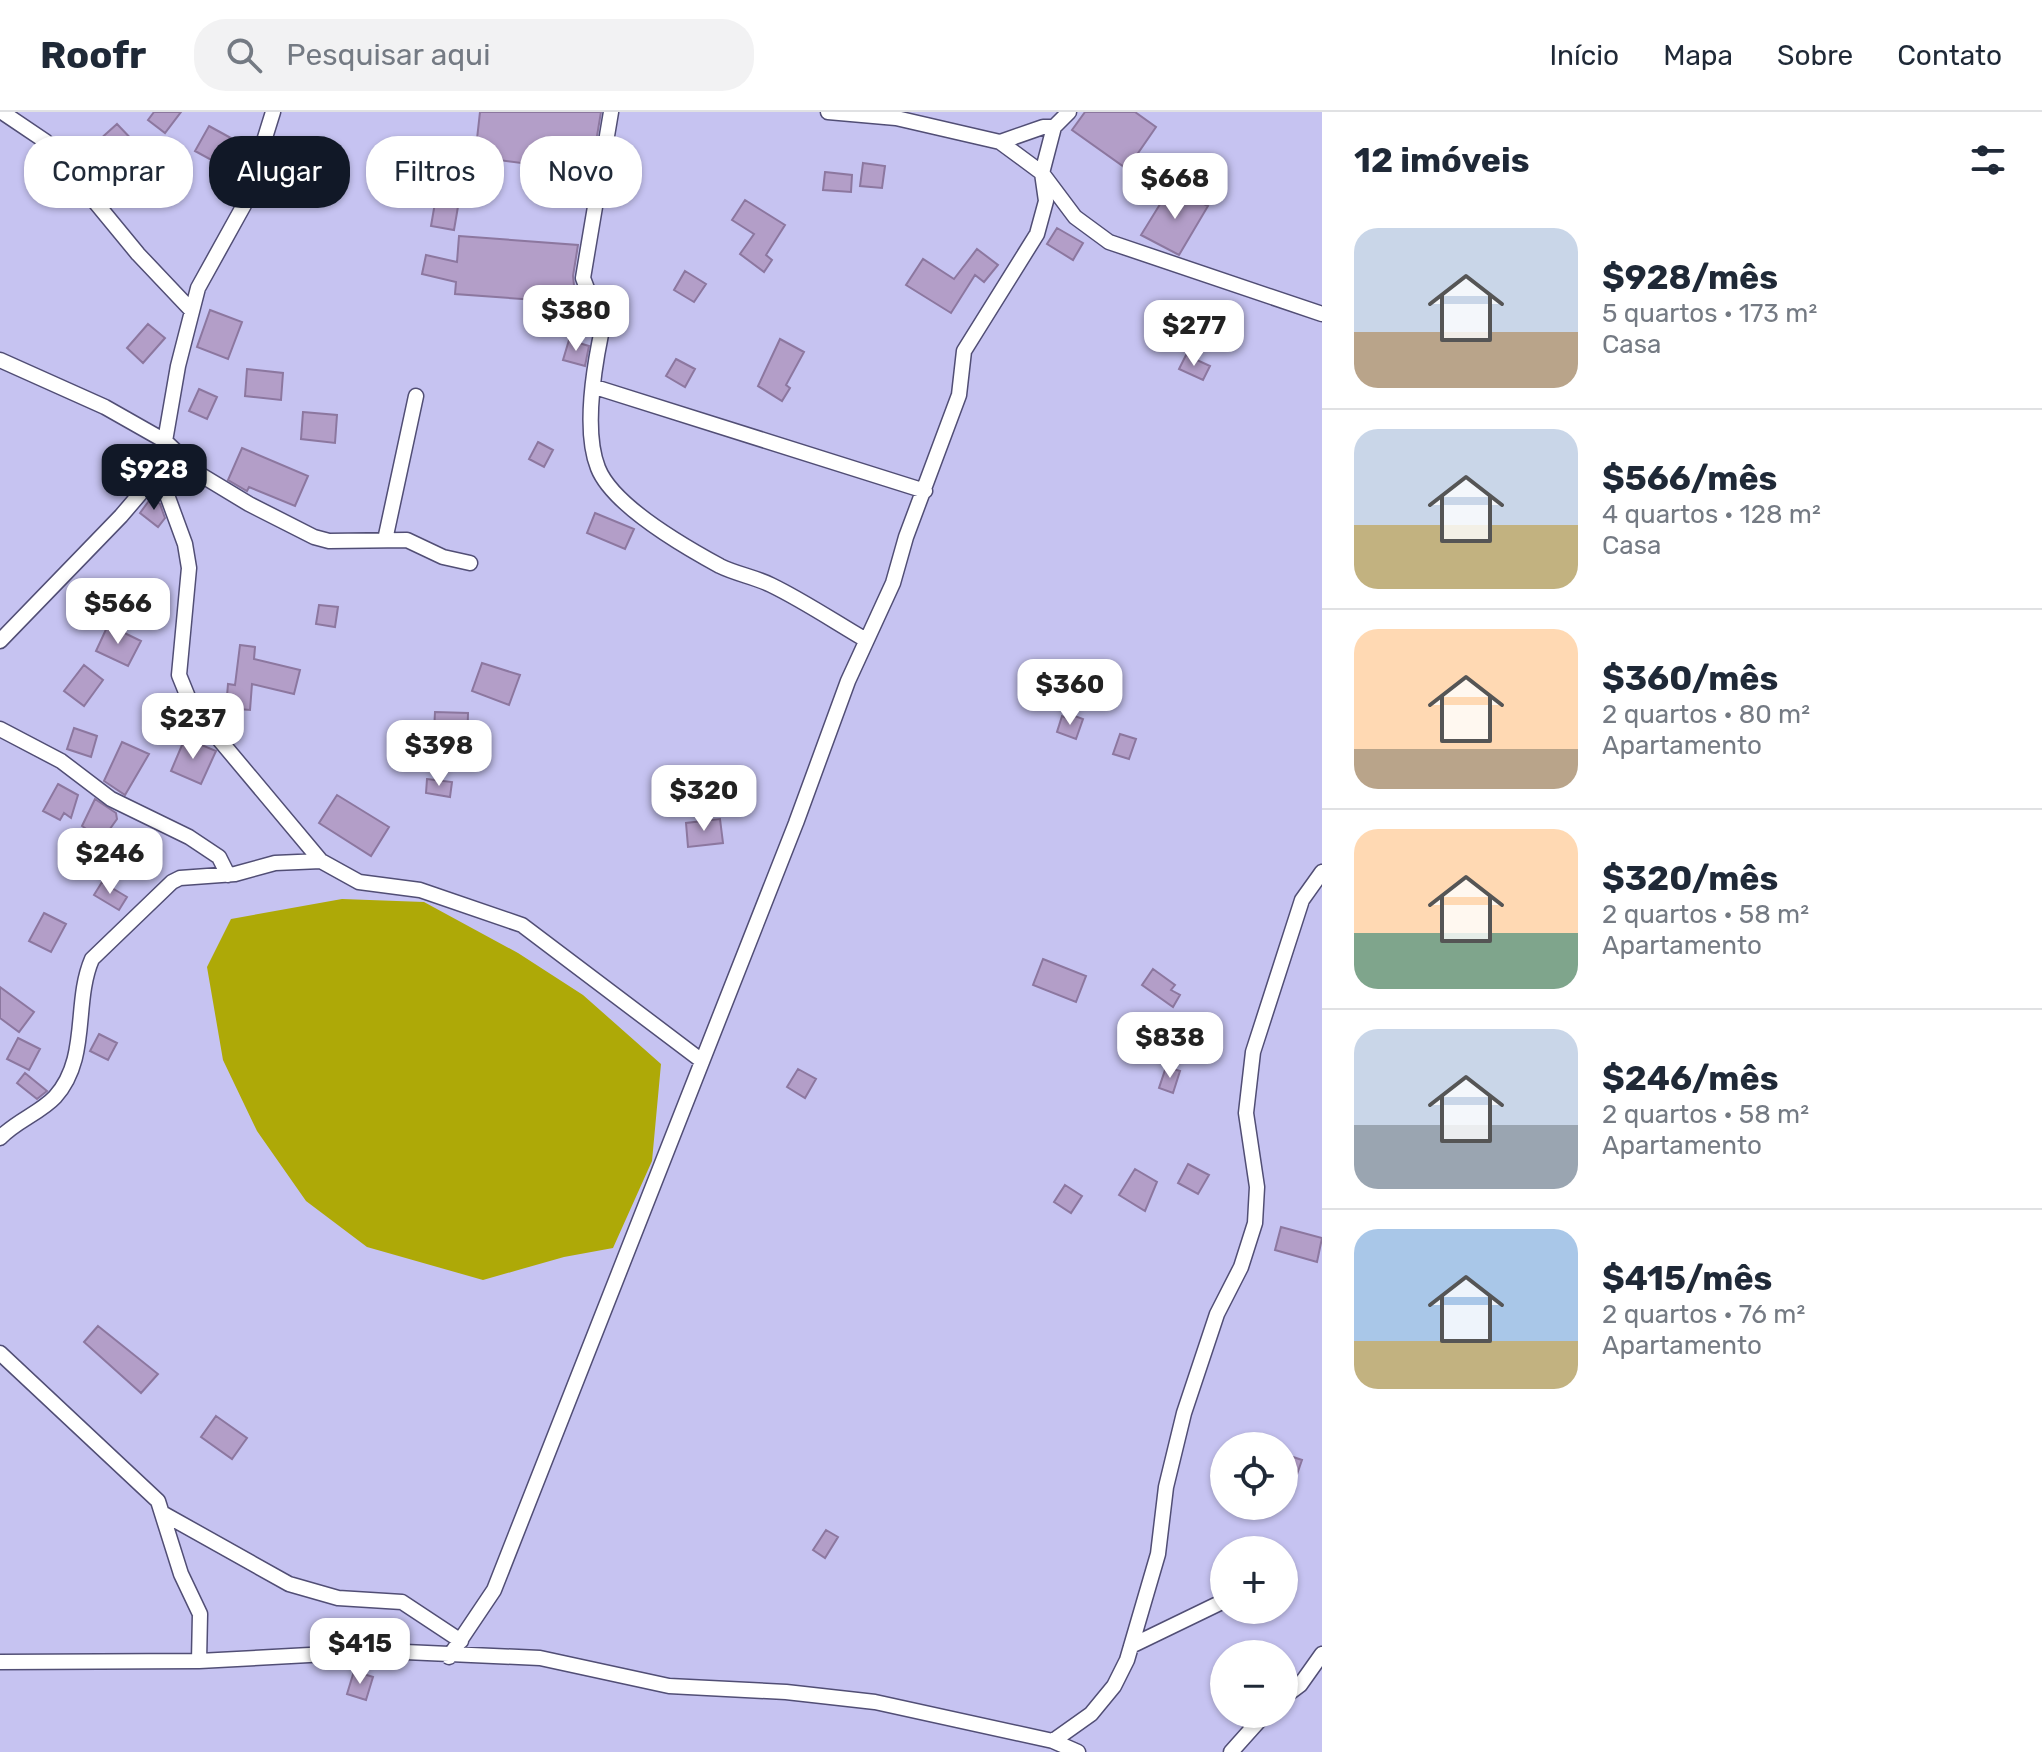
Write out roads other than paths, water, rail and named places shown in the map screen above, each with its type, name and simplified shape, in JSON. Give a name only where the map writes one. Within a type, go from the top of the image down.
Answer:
[{"type":"street","points":[[2,112],[45,141],[138,254],[192,311]]},
{"type":"street","points":[[273,112],[244,205],[205,269],[192,311],[165,441],[163,484],[185,544],[189,568],[181,687],[192,707],[321,861],[359,882],[420,890],[522,925],[702,1061]]},
{"type":"street","points":[[611,112],[583,278],[591,299],[606,312],[595,387],[592,451],[607,486],[655,525],[722,567],[771,585],[866,640]]},
{"type":"street","points":[[828,112],[896,118],[1000,142],[1042,173],[1075,217],[1109,242],[1322,314]]},
{"type":"street","points":[[1000,142],[1069,112]]},
{"type":"street","points":[[449,1657],[494,1590],[866,640],[893,583],[959,395],[964,351],[1037,234],[1046,201],[1042,173],[1046,122]]},
{"type":"street","points":[[0,360],[105,407],[165,441],[201,475],[295,529],[329,541],[417,543],[443,557],[470,563]]},
{"type":"street","points":[[595,387],[925,491]]},
{"type":"street","points":[[385,540],[416,396]]},
{"type":"street","points":[[0,641],[121,516],[162,468]]},
{"type":"street","points":[[0,729],[61,761],[111,799],[189,837],[219,857],[228,875]]},
{"type":"street","points":[[0,1138],[53,1099],[67,1078],[80,1034],[87,971],[98,951],[172,882],[180,878],[228,875],[275,863],[321,861]]},
{"type":"street","points":[[1053,1741],[1091,1714],[1124,1670],[1158,1554],[1166,1487],[1184,1413],[1217,1314],[1241,1267],[1255,1223],[1257,1187],[1246,1113],[1253,1052],[1302,900],[1322,872]]},
{"type":"street","points":[[0,1353],[150,1490],[164,1514],[181,1574],[200,1614],[199,1661]]},
{"type":"street","points":[[164,1514],[289,1584],[338,1598],[402,1602],[461,1641]]},
{"type":"street","points":[[1131,1646],[1210,1608]]},
{"type":"street","points":[[0,1662],[199,1661],[315,1652],[383,1651],[449,1657],[540,1658],[669,1686],[832,1696],[1053,1741],[1078,1752]]},
{"type":"street","points":[[1298,1686],[1322,1654]]},
{"type":"street","points":[[1231,1752],[1252,1728]]}]
